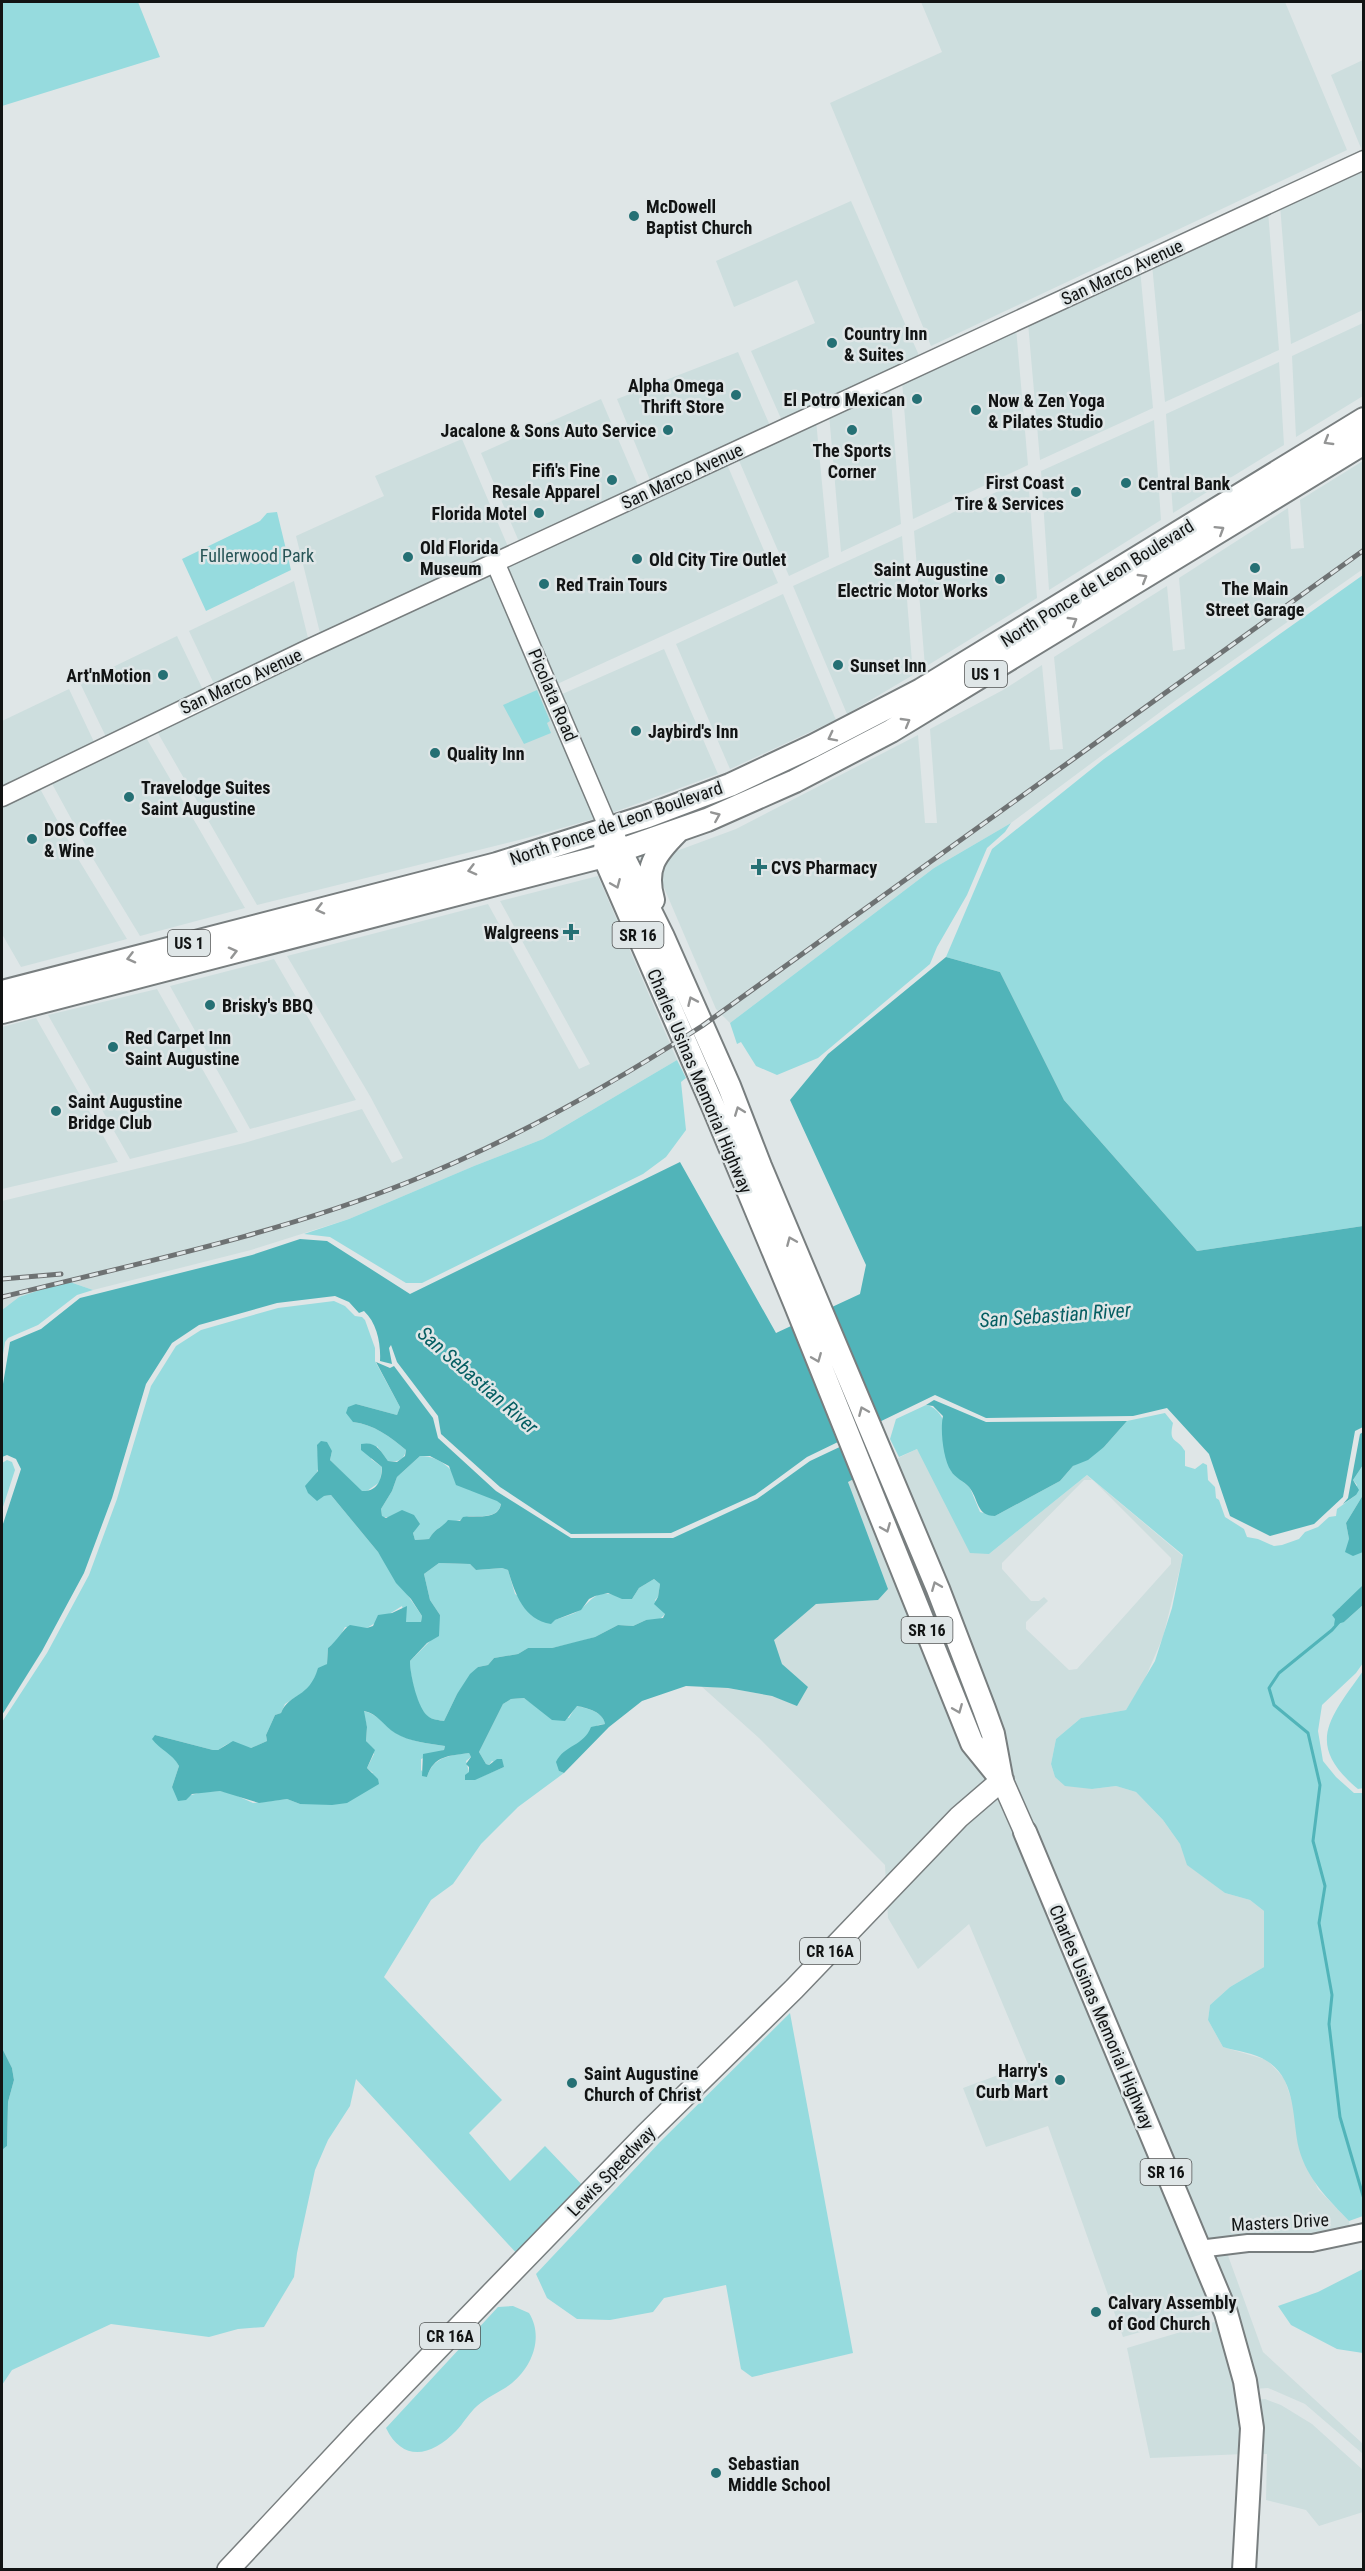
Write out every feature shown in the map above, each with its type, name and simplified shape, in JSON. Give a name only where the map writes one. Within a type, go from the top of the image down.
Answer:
[{"type":"highway","name":"North Ponce de Leon Boulevard","points":[[2,992],[497,864],[698,798],[770,767],[921,690],[1364,419]]},
{"type":"highway","name":"North Ponce de Leon Boulevard","points":[[2,1012],[613,853],[680,830],[795,781],[891,731],[1364,443]]},
{"type":"highway","points":[[609,829],[613,853]]},
{"type":"highway","points":[[663,936],[651,893],[650,868],[663,846],[680,830]]},
{"type":"highway","name":"Charles Usinas Memorial Highway","points":[[613,853],[663,936],[729,1086],[864,1473],[972,1743],[1002,1780]]},
{"type":"highway","name":"Charles Usinas Memorial Highway","points":[[613,853],[713,1106],[804,1299],[886,1465],[984,1709],[993,1734],[1002,1780]]},
{"type":"highway","name":"Charles Usinas Memorial Highway","points":[[1025,1832],[1230,2324],[1248,2395],[1252,2428],[1244,2570]]},
{"type":"main road","name":"San Marco Avenue","points":[[2,797],[212,694],[1364,160]]},
{"type":"main road","name":"Picolata Road","points":[[495,562],[609,829]]},
{"type":"main road","name":"Charles Usinas Memorial Highway","points":[[1002,1780],[1025,1832]]},
{"type":"main road","name":"Lewis Speedway","points":[[228,2570],[360,2429],[645,2134],[794,1989],[959,1817],[1002,1780]]},
{"type":"street","name":"Masters Drive","points":[[1198,2248],[1248,2243],[1312,2243],[1364,2232]]},
{"type":"shaded area","points":[[921,2],[1285,2],[1347,150],[931,346],[830,103],[942,52]]},
{"type":"shaded area","points":[[1363,60],[1363,153],[1331,75]]},
{"type":"shaded area","points":[[1363,166],[1363,310],[1291,344],[1280,205]]},
{"type":"shaded area","points":[[851,201],[921,360],[783,423],[751,351],[815,323],[797,280],[734,307],[716,261]]},
{"type":"shaded area","points":[[1268,211],[1279,350],[1165,402],[1152,264]]},
{"type":"shaded area","points":[[1140,269],[1153,408],[1040,460],[1028,323]]},
{"type":"shaded area","points":[[1363,323],[1363,396],[1296,437],[1292,356]]},
{"type":"shaded area","points":[[1016,328],[1028,465],[913,519],[902,381]]},
{"type":"shaded area","points":[[738,352],[771,428],[652,485],[617,399]]},
{"type":"shaded area","points":[[1279,362],[1284,445],[1173,513],[1166,414]]},
{"type":"shaded area","points":[[890,387],[901,524],[841,552],[829,414]]},
{"type":"shaded area","points":[[601,399],[640,490],[520,544],[481,453]]},
{"type":"shaded area","points":[[816,420],[829,557],[789,576],[737,456]]},
{"type":"shaded area","points":[[1154,420],[1161,520],[1049,590],[1041,471]]},
{"type":"shaded area","points":[[462,439],[509,549],[321,637],[296,536],[384,496],[375,476]]},
{"type":"shaded area","points":[[1363,461],[1363,569],[1175,701],[1011,823],[934,868],[730,1023],[716,1009],[656,869],[663,856],[736,829],[918,735],[925,823],[937,823],[930,729],[1003,690],[1042,665],[1050,750],[1063,749],[1054,657],[1167,586],[1173,651],[1185,649],[1179,578],[1288,508],[1291,549],[1304,548],[1300,500]]},
{"type":"shaded area","points":[[726,462],[778,583],[555,685],[503,564]]},
{"type":"shaded area","points":[[1028,477],[1037,598],[925,667],[914,531]]},
{"type":"shaded area","points":[[902,536],[913,675],[847,714],[793,586]]},
{"type":"shaded area","points":[[492,570],[597,818],[523,839],[257,905],[155,728]]},
{"type":"shaded area","points":[[294,581],[309,642],[215,686],[189,631]]},
{"type":"shaded area","points":[[783,594],[836,720],[730,769],[676,644]]},
{"type":"shaded area","points":[[177,636],[204,692],[107,739],[80,683]]},
{"type":"shaded area","points":[[664,649],[718,774],[609,814],[560,695]]},
{"type":"shaded area","points":[[69,689],[95,744],[2,791],[2,721]]},
{"type":"shaded area","points":[[144,734],[245,908],[140,936],[92,857],[50,780]]},
{"type":"shaded area","points":[[38,785],[80,862],[127,939],[21,967],[2,934],[2,804]]},
{"type":"shaded area","points":[[598,876],[677,1060],[543,1139],[349,1219],[251,1250],[93,1290],[67,1281],[19,1297],[2,1310],[2,1201],[244,1143],[362,1109],[392,1163],[403,1158],[370,1096],[287,956],[488,904],[579,1069],[590,1064],[500,901]]},
{"type":"shaded area","points":[[274,959],[356,1100],[250,1129],[170,986]]},
{"type":"shaded area","points":[[157,989],[238,1132],[130,1159],[48,1015]]},
{"type":"shaded area","points":[[36,1018],[118,1162],[2,1189],[2,1027]]},
{"type":"shaded area","points":[[917,1449],[989,1554],[1087,1475],[1092,1480],[1084,1480],[1002,1563],[1002,1569],[1031,1601],[1039,1601],[1044,1597],[1048,1601],[1026,1622],[1026,1629],[1069,1670],[1077,1669],[1171,1564],[1171,1558],[1094,1481],[1183,1556],[1163,1637],[1143,1683],[1126,1710],[1081,1718],[1056,1739],[1051,1764],[1055,1777],[1092,1789],[1116,1786],[1136,1792],[1163,1820],[1180,1844],[1188,1865],[1225,1893],[1250,1900],[1264,1911],[1264,1967],[1230,1987],[1210,2005],[1208,2020],[1223,2047],[1267,2060],[1284,2078],[1294,2107],[1300,2150],[1318,2189],[1349,2221],[1350,2230],[1334,2234],[1203,2242],[1046,1868],[892,1461]]},
{"type":"shaded area","points":[[880,1466],[991,1757],[978,1740],[870,1471]]},
{"type":"shaded area","points":[[859,1476],[994,1780],[886,1884],[885,1865],[759,1738],[701,1686],[772,1696],[797,1705],[807,1687],[782,1664],[773,1640],[816,1604],[878,1600],[848,1481]]},
{"type":"shaded area","points":[[999,1790],[1217,2310],[1123,2337],[1048,2126],[986,2147],[963,2088],[1028,2064],[969,1924],[918,1969],[888,1918],[887,1900]]},
{"type":"shaded area","points":[[1226,2250],[1263,2352],[1363,2444],[1363,2454],[1305,2404],[1268,2388],[1253,2389],[1207,2253]]},
{"type":"shaded area","points":[[1221,2320],[1231,2348],[1244,2454],[1150,2458],[1127,2348]]},
{"type":"shaded area","points":[[1265,2399],[1281,2405],[1312,2424],[1363,2470],[1363,2512],[1319,2526],[1306,2510],[1266,2500],[1267,2454],[1257,2454],[1255,2400]]},
{"type":"green space","points":[[2,2],[138,2],[160,57],[2,106]]},
{"type":"green space","name":"Fullerwood Park","points":[[277,512],[291,570],[206,611],[182,559],[260,521],[267,513]]},
{"type":"green space","points":[[1363,575],[1363,1226],[1197,1251],[1064,1100],[1000,972],[946,957],[992,849],[1104,759]]},
{"type":"green space","points":[[537,690],[550,721],[547,723],[551,733],[524,744],[503,705]]},
{"type":"green space","points":[[1011,823],[1005,832],[987,848],[967,895],[937,947],[930,964],[818,1058],[777,1075],[756,1066],[741,1042],[737,1044],[730,1023],[934,868]]},
{"type":"green space","points":[[677,1060],[686,1078],[681,1082],[686,1130],[666,1157],[643,1174],[422,1283],[406,1283],[330,1237],[304,1234],[349,1219],[543,1139]]},
{"type":"green space","points":[[67,1281],[93,1290],[77,1295],[38,1325],[8,1338],[5,1342],[2,1361],[2,1310],[19,1297]]},
{"type":"green space","points":[[334,1301],[345,1306],[355,1316],[365,1320],[375,1348],[375,1361],[400,1407],[397,1415],[356,1404],[353,1422],[368,1425],[406,1450],[400,1460],[388,1461],[377,1446],[371,1459],[382,1467],[380,1482],[367,1491],[361,1491],[330,1460],[332,1451],[317,1445],[319,1465],[315,1475],[324,1496],[331,1495],[378,1552],[422,1616],[421,1622],[406,1622],[402,1606],[367,1628],[345,1627],[338,1640],[328,1648],[327,1664],[316,1675],[310,1688],[285,1704],[281,1713],[275,1715],[266,1735],[267,1741],[251,1748],[232,1743],[213,1750],[155,1735],[179,1766],[172,1787],[188,1796],[220,1791],[231,1793],[253,1803],[287,1799],[300,1804],[315,1804],[373,1773],[367,1768],[374,1754],[366,1741],[367,1727],[363,1711],[372,1714],[394,1732],[406,1738],[445,1746],[444,1750],[421,1759],[421,1770],[427,1777],[433,1765],[443,1758],[469,1753],[471,1757],[466,1761],[471,1779],[504,1767],[492,1761],[489,1765],[486,1764],[479,1752],[503,1704],[511,1699],[524,1698],[542,1711],[569,1718],[576,1706],[590,1709],[601,1716],[605,1724],[598,1725],[578,1745],[572,1747],[559,1771],[564,1773],[518,1807],[481,1844],[453,1884],[431,1900],[384,1977],[502,2100],[469,2133],[510,2181],[545,2146],[586,2189],[519,2256],[356,2079],[350,2106],[328,2140],[315,2170],[294,2277],[264,2327],[238,2329],[209,2337],[111,2324],[12,2370],[2,2385],[2,2150],[7,2146],[8,2102],[14,2080],[12,2068],[2,2048],[2,1722],[47,1653],[89,1575],[117,1499],[151,1386],[176,1346],[201,1330],[278,1308]]},
{"type":"green space","points":[[926,1405],[934,1408],[940,1414],[944,1423],[951,1471],[970,1488],[980,1512],[995,1516],[1060,1481],[1073,1466],[1104,1447],[1127,1421],[1165,1413],[1173,1423],[1172,1437],[1185,1451],[1185,1466],[1195,1469],[1203,1463],[1207,1465],[1208,1480],[1215,1487],[1216,1498],[1219,1500],[1225,1517],[1244,1529],[1247,1537],[1274,1546],[1299,1539],[1305,1532],[1318,1527],[1329,1517],[1336,1516],[1337,1509],[1356,1495],[1357,1485],[1353,1480],[1363,1465],[1363,1495],[1346,1523],[1349,1539],[1363,1552],[1363,1585],[1346,1604],[1339,1608],[1344,1622],[1363,1605],[1363,1663],[1356,1673],[1322,1705],[1318,1731],[1323,1761],[1354,1793],[1363,1793],[1363,2216],[1349,2221],[1307,2170],[1299,2149],[1292,2101],[1284,2079],[1277,2069],[1257,2056],[1223,2047],[1208,2020],[1210,2005],[1230,1987],[1264,1967],[1264,1911],[1250,1900],[1225,1893],[1187,1865],[1180,1844],[1163,1820],[1136,1792],[1116,1786],[1092,1789],[1065,1786],[1055,1777],[1051,1764],[1056,1739],[1081,1718],[1126,1710],[1155,1661],[1172,1608],[1183,1555],[1087,1475],[989,1554],[970,1553],[917,1449],[899,1457],[890,1439],[896,1419]]},
{"type":"green space","points":[[420,1456],[436,1459],[453,1472],[469,1490],[486,1494],[501,1503],[500,1508],[488,1516],[469,1516],[447,1524],[435,1531],[429,1539],[415,1540],[413,1533],[416,1528],[397,1513],[393,1517],[382,1517],[381,1509],[397,1477]]},
{"type":"green space","points":[[7,1460],[12,1462],[15,1470],[2,1510],[2,1463]]},
{"type":"green space","points":[[439,1563],[470,1564],[476,1570],[502,1568],[508,1570],[515,1594],[555,1620],[578,1611],[600,1594],[612,1594],[632,1599],[639,1588],[654,1579],[660,1584],[658,1597],[655,1600],[665,1614],[659,1620],[646,1620],[633,1626],[618,1625],[595,1637],[578,1642],[552,1648],[528,1648],[518,1654],[494,1658],[488,1665],[478,1667],[457,1694],[444,1721],[435,1720],[426,1715],[419,1704],[412,1682],[410,1661],[433,1638],[440,1615],[430,1600],[424,1574]]},
{"type":"green space","points":[[1363,1671],[1364,1788],[1358,1789],[1341,1773],[1331,1758],[1327,1744],[1328,1731],[1333,1717]]},
{"type":"green space","points":[[790,2013],[853,2353],[752,2377],[741,2369],[726,2285],[664,2298],[653,2312],[610,2320],[577,2319],[547,2298],[536,2274],[660,2142]]},
{"type":"green space","points":[[1363,2269],[1363,2353],[1337,2349],[1291,2325],[1278,2306],[1318,2292]]},
{"type":"green space","points":[[513,2306],[529,2313],[535,2332],[534,2351],[525,2369],[508,2386],[477,2406],[456,2431],[437,2446],[418,2452],[401,2447],[386,2428],[498,2307]]},
{"type":"water","name":"San Sebastian River","points":[[946,957],[1000,972],[1064,1100],[1197,1251],[1363,1226],[1363,1427],[1355,1431],[1343,1497],[1314,1524],[1270,1536],[1230,1516],[1209,1454],[1167,1408],[1133,1416],[986,1418],[935,1395],[807,1457],[755,1495],[671,1533],[571,1534],[500,1487],[441,1434],[438,1416],[397,1362],[391,1345],[389,1348],[392,1364],[380,1361],[377,1334],[372,1321],[364,1311],[359,1313],[349,1302],[335,1296],[277,1303],[199,1325],[172,1343],[146,1384],[112,1498],[84,1573],[42,1651],[2,1715],[2,1527],[21,1469],[16,1459],[7,1455],[2,1457],[2,1390],[10,1342],[41,1329],[80,1298],[252,1255],[300,1239],[327,1241],[410,1294],[680,1162],[776,1333],[860,1294],[866,1265],[790,1100],[828,1054]]},
{"type":"water","points":[[376,1362],[390,1368],[394,1366],[433,1418],[438,1438],[496,1491],[571,1538],[673,1538],[757,1499],[810,1461],[846,1444],[859,1476],[848,1482],[888,1589],[878,1600],[816,1604],[774,1640],[782,1664],[808,1687],[797,1706],[772,1696],[728,1688],[686,1686],[642,1701],[609,1727],[564,1773],[559,1771],[556,1762],[560,1756],[584,1738],[591,1727],[605,1724],[604,1720],[590,1709],[577,1706],[565,1721],[552,1720],[524,1698],[511,1699],[503,1704],[479,1752],[486,1764],[489,1765],[497,1759],[502,1759],[504,1767],[475,1780],[465,1780],[465,1775],[469,1772],[466,1764],[471,1757],[469,1753],[443,1758],[434,1764],[427,1777],[422,1776],[423,1754],[444,1750],[445,1746],[419,1742],[401,1736],[373,1714],[364,1711],[367,1727],[366,1741],[375,1750],[367,1768],[378,1779],[379,1784],[347,1803],[300,1804],[287,1799],[259,1803],[220,1791],[192,1794],[186,1800],[178,1801],[172,1787],[179,1766],[152,1739],[155,1735],[213,1750],[218,1750],[233,1741],[251,1748],[267,1741],[266,1735],[275,1715],[281,1713],[289,1701],[310,1685],[318,1668],[327,1664],[328,1648],[347,1627],[350,1625],[367,1628],[373,1626],[378,1615],[392,1613],[407,1606],[406,1622],[421,1622],[422,1616],[411,1599],[396,1583],[378,1552],[331,1495],[324,1496],[317,1501],[308,1493],[305,1486],[318,1471],[317,1445],[321,1441],[327,1442],[332,1451],[330,1460],[362,1491],[375,1487],[380,1481],[382,1467],[361,1450],[361,1444],[374,1445],[388,1461],[397,1462],[405,1456],[406,1450],[368,1425],[353,1422],[346,1413],[348,1407],[356,1404],[397,1415],[400,1407]],"holes":[[[420,1456],[430,1456],[449,1466],[456,1485],[497,1501],[501,1504],[499,1509],[491,1515],[463,1517],[460,1521],[448,1520],[429,1539],[415,1540],[413,1533],[420,1524],[414,1515],[402,1510],[386,1518],[382,1516],[381,1509],[397,1477]],[[439,1563],[470,1564],[476,1570],[502,1568],[508,1570],[522,1604],[527,1611],[542,1622],[551,1624],[555,1620],[581,1610],[589,1599],[595,1596],[608,1593],[622,1599],[632,1599],[639,1588],[654,1579],[660,1584],[658,1597],[654,1604],[665,1614],[663,1618],[646,1620],[633,1626],[618,1625],[595,1637],[552,1648],[528,1648],[518,1654],[494,1658],[488,1665],[478,1667],[470,1674],[444,1721],[434,1719],[425,1713],[418,1700],[411,1675],[410,1661],[427,1643],[439,1636],[440,1615],[430,1600],[424,1574]]]},
{"type":"water","points":[[934,1400],[986,1422],[1127,1421],[1104,1447],[1088,1460],[1073,1466],[1060,1481],[995,1516],[981,1510],[969,1487],[955,1476],[948,1466],[943,1444],[943,1416],[933,1406],[926,1405]]},
{"type":"water","points":[[1363,1432],[1363,1465],[1353,1480],[1359,1490],[1343,1504],[1348,1498],[1360,1434]]},
{"type":"water","points":[[1363,1495],[1363,1552],[1353,1556],[1345,1552],[1349,1539],[1346,1523]]},
{"type":"water","points":[[1363,1585],[1363,1605],[1344,1622],[1334,1625],[1335,1619],[1332,1615]]},
{"type":"water","points":[[2,2048],[12,2068],[14,2080],[8,2102],[7,2146],[2,2150]]},
{"type":"waterway","points":[[1339,1622],[1279,1673],[1269,1688],[1274,1705],[1308,1733],[1320,1785],[1313,1841],[1325,1886],[1319,1923],[1332,1995],[1329,2024],[1340,2117],[1364,2199]]},
{"type":"railway","points":[[2,1297],[208,1246],[311,1217],[449,1165],[560,1111],[632,1070],[702,1026],[1364,550]]},
{"type":"railway","points":[[2,1279],[61,1274]]},
{"type":"place","name":"McDowell Baptist Church","points":[[634,216]]},
{"type":"place","name":"Country Inn & Suites","points":[[832,343]]},
{"type":"place","name":"Alpha Omega Thrift Store","points":[[736,395]]},
{"type":"place","name":"El Potro Mexican","points":[[917,399]]},
{"type":"place","name":"Now & Zen Yoga & Pilates Studio","points":[[976,410]]},
{"type":"place","name":"Jacalone & Sons Auto Service","points":[[668,430]]},
{"type":"place","name":"The Sports Corner","points":[[852,430]]},
{"type":"place","name":"Fifi's Fine Resale Apparel","points":[[612,480]]},
{"type":"place","name":"Central Bank","points":[[1126,483]]},
{"type":"place","name":"First Coast Tire & Services","points":[[1076,492]]},
{"type":"place","name":"Florida Motel","points":[[539,513]]},
{"type":"place","name":"Old Florida Museum","points":[[408,557]]},
{"type":"place","name":"Old City Tire Outlet","points":[[637,559]]},
{"type":"place","name":"The Main Street Garage","points":[[1255,568]]},
{"type":"place","name":"Saint Augustine Electric Motor Works","points":[[1000,579]]},
{"type":"place","name":"Red Train Tours","points":[[544,584]]},
{"type":"place","name":"Sunset Inn","points":[[838,665]]},
{"type":"place","name":"Art'nMotion","points":[[163,675]]},
{"type":"place","name":"Jaybird's Inn","points":[[636,731]]},
{"type":"place","name":"Quality Inn","points":[[435,753]]},
{"type":"place","name":"Travelodge Suites Saint Augustine","points":[[129,797]]},
{"type":"place","name":"DOS Coffee & Wine","points":[[32,839]]},
{"type":"place","name":"CVS Pharmacy","points":[[759,867]]},
{"type":"place","name":"Walgreens","points":[[571,932]]},
{"type":"place","name":"Brisky's BBQ","points":[[210,1005]]},
{"type":"place","name":"Red Carpet Inn Saint Augustine","points":[[113,1047]]},
{"type":"place","name":"Saint Augustine Bridge Club","points":[[56,1111]]},
{"type":"place","name":"Harry's Curb Mart","points":[[1060,2080]]},
{"type":"place","name":"Saint Augustine Church of Christ","points":[[572,2083]]},
{"type":"place","name":"Calvary Assembly of God Church","points":[[1096,2312]]},
{"type":"place","name":"Sebastian Middle School","points":[[716,2473]]}]
